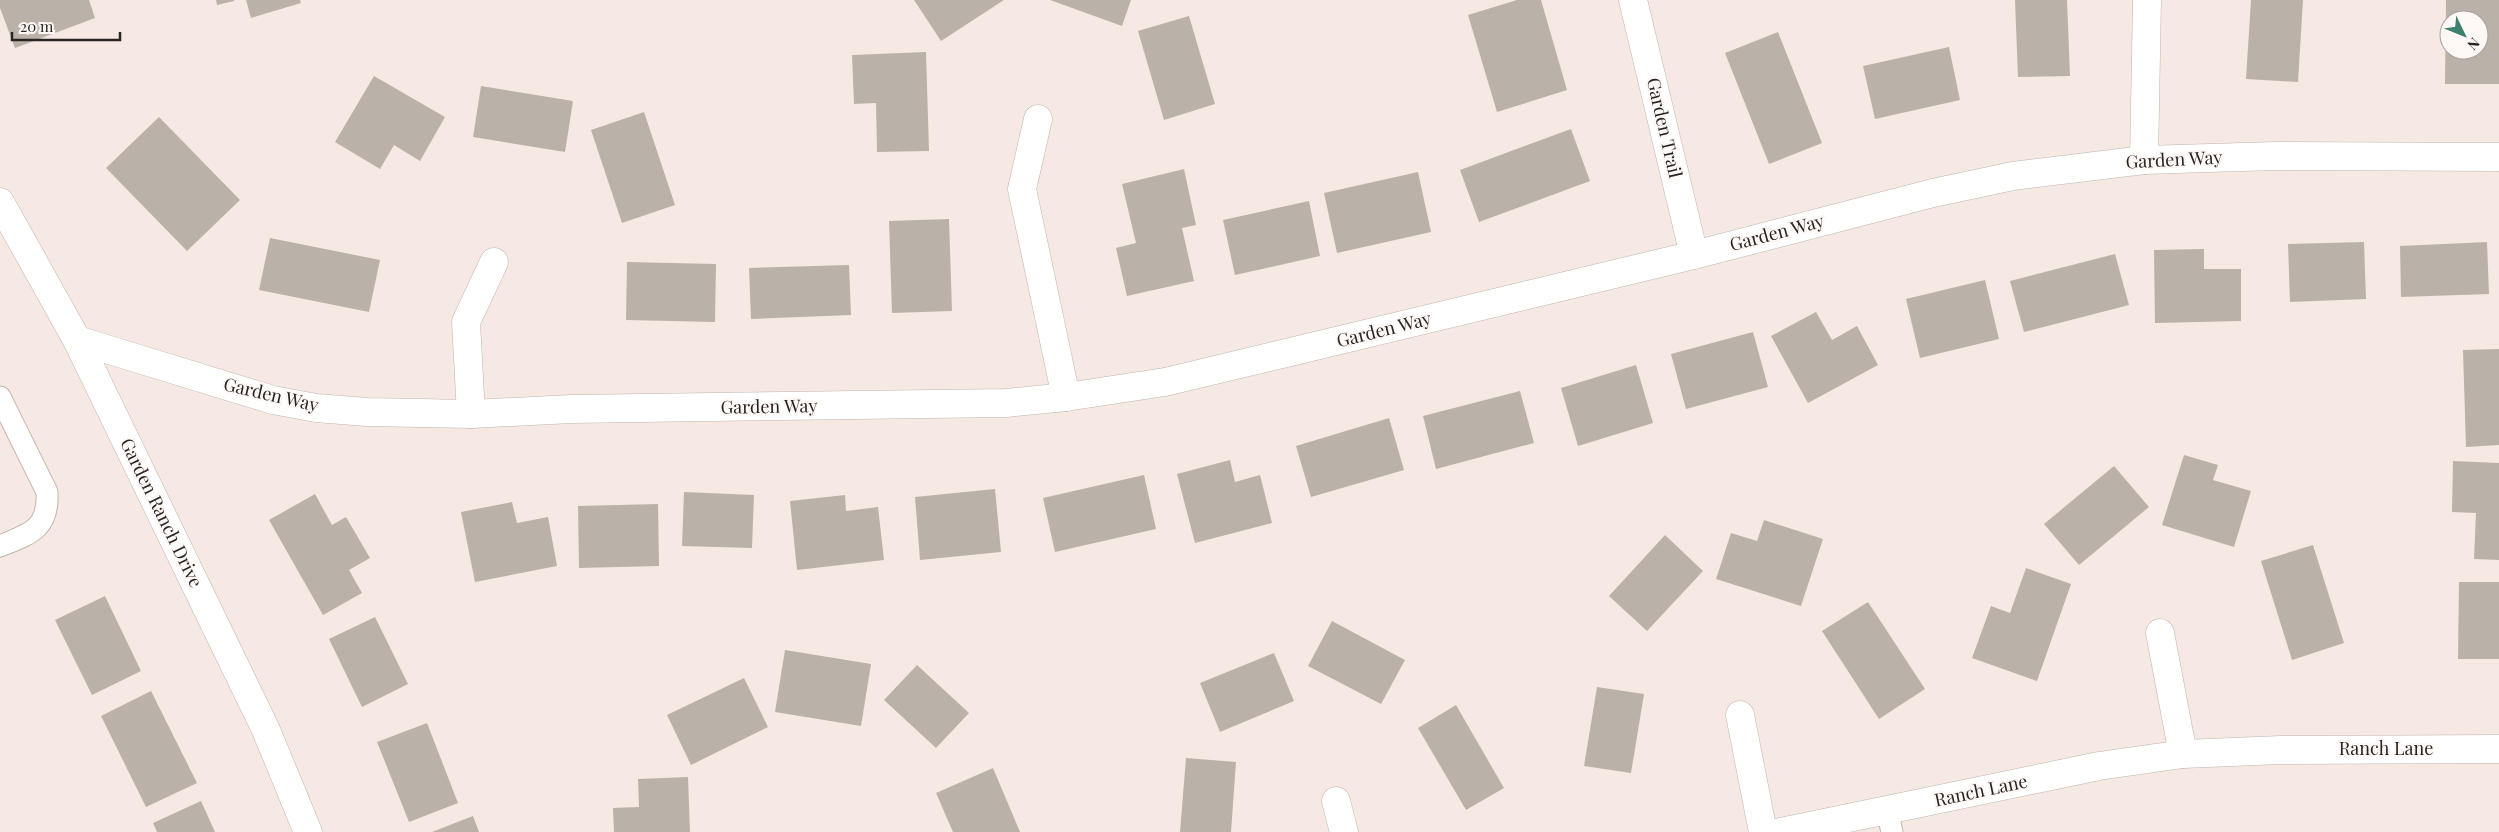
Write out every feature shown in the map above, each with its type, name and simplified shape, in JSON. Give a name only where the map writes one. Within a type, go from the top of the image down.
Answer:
[{"type":"street","name":"Garden Trail","points":[[1634,0],[1694,255]]},
{"type":"street","points":[[2144,160],[2147,0]]},
{"type":"street","points":[[1038,120],[1022,189],[1066,397]]},
{"type":"street","name":"Garden Way","points":[[77,340],[273,400],[316,408],[367,412],[471,414],[571,410],[1006,403],[1066,397],[1165,382],[1694,255],[1933,192],[2013,176],[2144,160],[2276,156],[2499,157]]},
{"type":"street","name":"Garden Ranch Drive","points":[[0,202],[77,340],[266,730],[308,832]]},
{"type":"street","points":[[471,414],[466,322],[494,262]]},
{"type":"street","points":[[2160,633],[2183,754]]},
{"type":"street","points":[[1740,715],[1763,832]]},
{"type":"street","name":"Ranch Lane","points":[[1781,832],[1890,821],[2099,766],[2183,754],[2281,750],[2499,749]]},
{"type":"street","points":[[1336,801],[1344,832]]},
{"type":"lane","points":[[0,396],[47,492],[48,508],[43,520],[32,534],[0,546]]},
{"type":"building","points":[[0,0],[89,0],[95,18],[15,48],[0,8]]},
{"type":"building","points":[[216,0],[234,0],[234,1],[217,5]]},
{"type":"building","points":[[246,0],[300,0],[301,3],[251,18]]},
{"type":"building","points":[[914,0],[1004,0],[941,41]]},
{"type":"building","points":[[1050,0],[1131,0],[1122,26]]},
{"type":"building","points":[[1517,0],[1541,0],[1567,90],[1497,112],[1468,15]]},
{"type":"building","points":[[2015,0],[2067,0],[2070,76],[2018,77]]},
{"type":"building","points":[[2251,0],[2303,0],[2298,82],[2246,79]]},
{"type":"building","points":[[2446,0],[2499,0],[2499,84],[2445,84],[2445,60],[2489,60],[2489,10],[2446,10]]},
{"type":"building","points":[[1189,16],[1215,104],[1164,120],[1138,31]]},
{"type":"building","points":[[1778,32],[1822,143],[1769,164],[1725,53]]},
{"type":"building","points":[[1949,47],[1960,100],[1875,119],[1863,66]]},
{"type":"building","points":[[926,52],[929,151],[877,152],[876,103],[854,104],[852,55]]},
{"type":"building","points":[[374,76],[445,117],[420,161],[394,145],[380,169],[335,142]]},
{"type":"building","points":[[481,86],[573,101],[565,152],[473,137]]},
{"type":"building","points":[[644,112],[675,205],[622,223],[591,130]]},
{"type":"building","points":[[159,117],[240,200],[187,251],[106,168]]},
{"type":"building","points":[[1571,129],[1590,181],[1479,222],[1460,170]]},
{"type":"building","points":[[1184,169],[1196,225],[1182,228],[1194,281],[1127,296],[1116,248],[1136,243],[1122,184]]},
{"type":"building","points":[[1418,172],[1431,232],[1337,253],[1324,193]]},
{"type":"building","points":[[1309,201],[1320,256],[1235,275],[1223,220]]},
{"type":"building","points":[[949,219],[952,311],[892,313],[889,221]]},
{"type":"building","points":[[270,238],[380,260],[369,312],[259,290]]},
{"type":"building","points":[[2364,242],[2366,299],[2290,302],[2288,244]]},
{"type":"building","points":[[2487,242],[2489,294],[2401,297],[2400,246]]},
{"type":"building","points":[[2204,249],[2204,269],[2241,269],[2241,321],[2155,323],[2154,250]]},
{"type":"building","points":[[2115,254],[2129,305],[2024,332],[2010,281]]},
{"type":"building","points":[[627,262],[716,264],[715,322],[626,320]]},
{"type":"building","points":[[849,265],[851,315],[751,319],[749,268]]},
{"type":"building","points":[[1985,280],[1999,339],[1920,358],[1906,299]]},
{"type":"building","points":[[1816,312],[1832,340],[1857,326],[1878,365],[1808,403],[1771,336]]},
{"type":"building","points":[[1753,332],[1768,387],[1686,409],[1671,354]]},
{"type":"building","points":[[2499,349],[2499,445],[2466,447],[2463,350]]},
{"type":"building","points":[[1636,365],[1653,423],[1578,446],[1561,388]]},
{"type":"building","points":[[1520,391],[1534,443],[1436,469],[1423,416]]},
{"type":"building","points":[[1389,418],[1404,470],[1311,497],[1296,446]]},
{"type":"building","points":[[2184,455],[2218,465],[2213,480],[2251,491],[2234,547],[2162,525]]},
{"type":"building","points":[[1230,460],[1235,482],[1260,475],[1272,523],[1195,543],[1177,474]]},
{"type":"building","points":[[2453,461],[2499,463],[2499,560],[2474,559],[2476,513],[2452,512]]},
{"type":"building","points":[[2114,466],[2149,507],[2079,565],[2044,524]]},
{"type":"building","points":[[1144,475],[1156,529],[1055,552],[1043,498]]},
{"type":"building","points":[[995,489],[1001,552],[920,560],[915,497]]},
{"type":"building","points":[[684,492],[754,495],[752,548],[682,546]]},
{"type":"building","points":[[315,494],[332,525],[346,517],[370,558],[349,570],[362,593],[323,615],[269,520]]},
{"type":"building","points":[[845,495],[846,511],[878,507],[884,560],[797,570],[790,501]]},
{"type":"building","points":[[512,502],[517,523],[548,517],[557,566],[475,582],[461,512]]},
{"type":"building","points":[[658,504],[659,566],[579,568],[578,506]]},
{"type":"building","points":[[1764,520],[1823,539],[1801,606],[1716,579],[1731,533],[1757,541]]},
{"type":"building","points":[[1665,535],[1703,571],[1647,631],[1609,596]]},
{"type":"building","points":[[2313,545],[2344,643],[2292,660],[2261,561]]},
{"type":"building","points":[[2026,568],[2071,584],[2037,681],[1972,658],[1991,606],[2010,613]]},
{"type":"building","points":[[2459,582],[2499,582],[2499,659],[2458,659]]},
{"type":"building","points":[[105,596],[141,671],[92,695],[55,620]]},
{"type":"building","points":[[1868,602],[1925,689],[1879,719],[1822,631]]},
{"type":"building","points":[[375,617],[408,684],[362,707],[329,639]]},
{"type":"building","points":[[1332,621],[1405,660],[1381,704],[1308,666]]},
{"type":"building","points":[[785,650],[871,664],[861,726],[775,712]]},
{"type":"building","points":[[1274,653],[1294,701],[1220,732],[1200,683]]},
{"type":"building","points":[[917,665],[969,713],[936,748],[884,700]]},
{"type":"building","points":[[744,678],[768,727],[691,765],[667,715]]},
{"type":"building","points":[[1597,687],[1644,694],[1631,773],[1584,766]]},
{"type":"building","points":[[151,691],[197,783],[146,807],[101,716]]},
{"type":"building","points":[[1456,705],[1504,788],[1466,810],[1418,728]]},
{"type":"building","points":[[427,723],[458,803],[409,822],[377,742]]},
{"type":"building","points":[[1186,758],[1236,762],[1231,832],[1180,832]]},
{"type":"building","points":[[993,768],[1020,832],[953,832],[936,793]]},
{"type":"building","points":[[688,777],[690,832],[614,832],[613,808],[639,807],[638,779]]},
{"type":"building","points":[[201,801],[215,832],[157,832],[153,823]]},
{"type":"building","points":[[473,816],[479,832],[432,832]]}]
